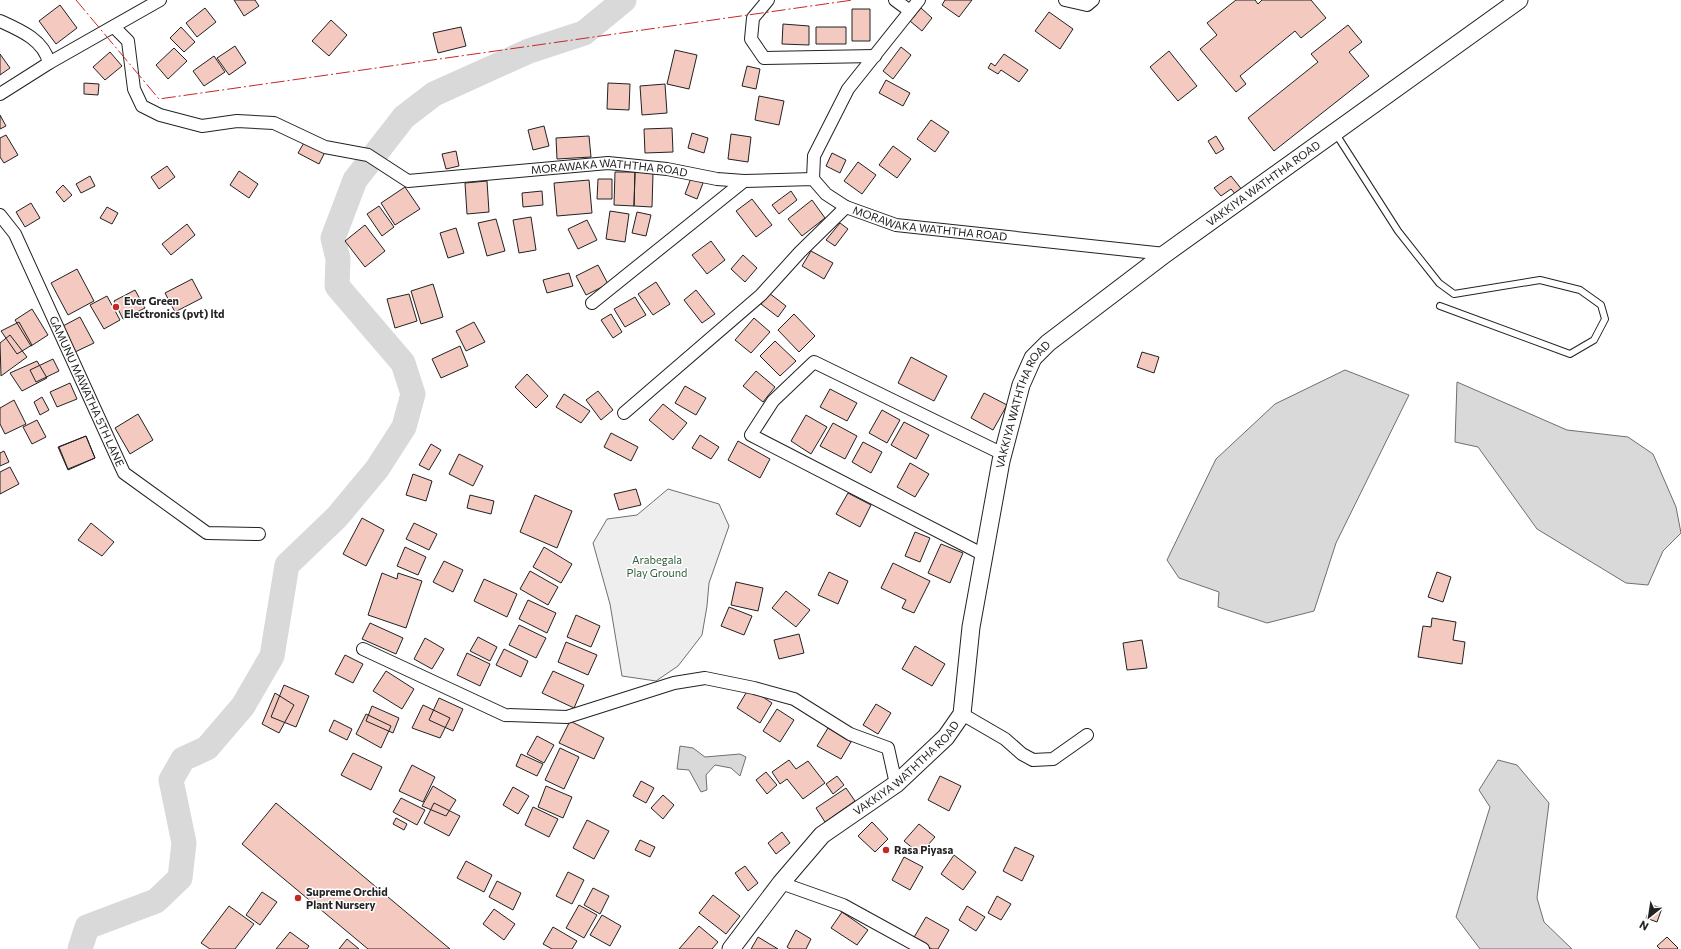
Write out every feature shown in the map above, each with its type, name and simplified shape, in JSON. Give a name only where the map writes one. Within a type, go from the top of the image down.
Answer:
[{"type":"street","points":[[0,94],[49,63],[160,0]]},
{"type":"street","points":[[768,0],[753,18],[751,39],[764,58],[875,56]]},
{"type":"street","points":[[895,0],[910,11]]},
{"type":"street","points":[[813,179],[814,156],[848,89],[919,0]]},
{"type":"street","points":[[1065,0],[1087,5],[1093,0]]},
{"type":"street","name":"VAKKIYA WATHTHA ROAD","points":[[731,949],[781,883],[822,835],[896,784],[946,737],[962,714],[971,627],[1003,454],[1021,385],[1033,358],[1048,343],[1165,254],[1519,0]]},
{"type":"street","points":[[0,21],[25,32],[47,52],[49,63]]},
{"type":"street","name":"MORAWAKA WATHTHA ROAD","points":[[114,27],[128,41],[134,89],[142,106],[160,115],[202,126],[237,121],[274,123],[325,147],[368,155],[408,181],[608,163],[667,169],[717,179],[744,181],[813,179],[826,194],[846,207],[896,226],[1165,254]]},
{"type":"street","points":[[592,303],[744,181]]},
{"type":"street","points":[[624,413],[761,295],[800,252],[846,207]]},
{"type":"street","name":"GAMUNU MAWATHA 5TH LANE","points":[[0,215],[15,234],[124,473],[207,532],[259,534]]},
{"type":"street","points":[[984,555],[752,435],[773,401],[814,362],[1003,454]]},
{"type":"street","points":[[362,649],[505,715],[567,717],[674,683],[705,678],[754,688],[794,699],[850,734],[888,748],[896,784]]},
{"type":"street","points":[[962,714],[1005,739],[1022,754],[1033,760],[1053,759],[1087,735]]},
{"type":"street","points":[[781,883],[843,905],[924,949]]},
{"type":"lane","points":[[1335,132],[1398,231],[1439,282],[1454,294],[1540,280],[1580,290],[1601,305],[1605,319],[1594,340],[1570,354],[1440,306]]},
{"type":"green space","name":"Arabegala Play Ground","points":[[668,489],[719,504],[729,526],[709,583],[702,635],[678,666],[656,681],[622,676],[610,604],[593,543],[607,519],[637,515]]},
{"type":"shaded area","points":[[1345,370],[1409,395],[1336,543],[1314,611],[1267,623],[1218,607],[1219,592],[1179,578],[1167,560],[1216,459],[1275,404]]},
{"type":"shaded area","points":[[1457,382],[1567,430],[1628,437],[1653,454],[1676,507],[1681,533],[1663,551],[1648,585],[1626,583],[1537,529],[1478,447],[1455,442]]},
{"type":"shaded area","points":[[680,746],[693,748],[705,757],[740,754],[746,757],[740,776],[731,768],[715,765],[706,775],[707,790],[701,792],[689,770],[677,769]]},
{"type":"shaded area","points":[[1498,760],[1517,765],[1549,803],[1537,898],[1544,922],[1572,949],[1480,949],[1456,917],[1490,807],[1479,790]]},
{"type":"building","points":[[234,0],[255,0],[259,6],[244,16]]},
{"type":"building","points":[[945,0],[972,0],[959,17],[942,5]]},
{"type":"building","points":[[1236,0],[1255,0],[1258,4],[1262,0],[1311,0],[1326,18],[1301,38],[1295,31],[1240,76],[1246,84],[1236,92],[1200,49],[1217,35],[1207,23]]},
{"type":"building","points":[[60,5],[77,28],[56,44],[39,21]]},
{"type":"building","points":[[205,8],[216,22],[197,37],[186,23]]},
{"type":"building","points":[[921,8],[932,18],[922,31],[910,21]]},
{"type":"building","points":[[852,9],[870,9],[870,41],[852,41]]},
{"type":"building","points":[[1049,12],[1073,29],[1060,49],[1035,31]]},
{"type":"building","points":[[331,20],[347,35],[329,56],[312,41]]},
{"type":"building","points":[[783,24],[809,26],[809,45],[782,44]]},
{"type":"building","points":[[1348,25],[1362,42],[1349,52],[1369,76],[1274,151],[1248,118],[1318,62],[1311,54]]},
{"type":"building","points":[[181,27],[195,42],[184,52],[170,38]]},
{"type":"building","points":[[461,27],[466,46],[438,53],[433,33]]},
{"type":"building","points":[[816,27],[846,27],[846,44],[816,44]]},
{"type":"building","points":[[235,46],[246,63],[229,75],[217,58]]},
{"type":"building","points":[[901,47],[911,55],[893,79],[883,71]]},
{"type":"building","points":[[174,48],[187,61],[168,79],[156,65]]},
{"type":"building","points":[[675,50],[697,55],[689,89],[667,84]]},
{"type":"building","points":[[1169,51],[1197,86],[1178,101],[1150,67]]},
{"type":"building","points":[[110,52],[122,66],[105,80],[93,67]]},
{"type":"building","points":[[0,54],[10,68],[0,75]]},
{"type":"building","points":[[1004,54],[1028,70],[1019,82],[1001,70],[998,74],[988,68],[991,63],[995,66]]},
{"type":"building","points":[[214,56],[225,72],[204,86],[193,71]]},
{"type":"building","points":[[747,66],[760,69],[756,89],[742,86]]},
{"type":"building","points":[[886,80],[910,93],[903,106],[879,93]]},
{"type":"building","points":[[84,83],[99,84],[98,95],[84,94]]},
{"type":"building","points":[[608,83],[630,84],[629,110],[607,109]]},
{"type":"building","points":[[665,84],[667,113],[642,115],[640,86]]},
{"type":"building","points":[[759,96],[784,101],[779,125],[755,120]]},
{"type":"building","points":[[0,115],[6,126],[0,129]]},
{"type":"building","points":[[931,120],[949,132],[935,152],[917,139]]},
{"type":"building","points":[[544,126],[549,146],[533,150],[528,130]]},
{"type":"building","points":[[672,128],[673,152],[645,153],[644,129]]},
{"type":"building","points":[[692,133],[708,138],[704,153],[688,148]]},
{"type":"building","points":[[731,134],[751,137],[748,162],[728,159]]},
{"type":"building","points":[[6,135],[18,155],[4,163],[0,157],[0,138]]},
{"type":"building","points":[[589,136],[591,157],[557,159],[556,138]]},
{"type":"building","points":[[1216,136],[1224,149],[1216,154],[1208,141]]},
{"type":"building","points":[[305,141],[325,152],[319,164],[298,153]]},
{"type":"building","points":[[893,146],[911,159],[897,178],[879,165]]},
{"type":"building","points":[[456,151],[459,166],[446,169],[442,154]]},
{"type":"building","points":[[832,153],[846,160],[840,173],[826,166]]},
{"type":"building","points":[[858,162],[876,175],[862,194],[844,181]]},
{"type":"building","points":[[167,166],[175,177],[159,189],[151,177]]},
{"type":"building","points":[[239,171],[258,184],[249,198],[230,185]]},
{"type":"building","points":[[615,172],[635,172],[634,206],[614,205]]},
{"type":"building","points":[[635,172],[653,173],[652,207],[634,206]]},
{"type":"building","points":[[90,176],[95,186],[81,193],[76,184]]},
{"type":"building","points":[[1231,176],[1243,191],[1237,196],[1231,189],[1221,196],[1214,188]]},
{"type":"building","points":[[691,178],[703,183],[697,199],[685,194]]},
{"type":"building","points":[[598,179],[612,179],[612,199],[597,199]]},
{"type":"building","points":[[589,180],[592,213],[557,216],[554,183]]},
{"type":"building","points":[[487,181],[489,212],[467,214],[465,183]]},
{"type":"building","points":[[63,185],[72,195],[64,202],[56,192]]},
{"type":"building","points":[[405,187],[420,209],[395,225],[381,203]]},
{"type":"building","points":[[542,191],[543,205],[523,207],[522,193]]},
{"type":"building","points":[[791,191],[797,200],[779,214],[772,205]]},
{"type":"building","points":[[752,199],[772,225],[756,237],[736,211]]},
{"type":"building","points":[[812,200],[825,218],[802,236],[788,219]]},
{"type":"building","points":[[31,203],[40,218],[25,227],[16,212]]},
{"type":"building","points":[[379,206],[394,227],[382,236],[367,214]]},
{"type":"building","points":[[107,207],[118,213],[112,224],[100,218]]},
{"type":"building","points":[[610,211],[629,214],[625,242],[606,239]]},
{"type":"building","points":[[637,212],[651,215],[646,236],[632,233]]},
{"type":"building","points":[[531,217],[536,250],[519,253],[513,220]]},
{"type":"building","points":[[496,219],[505,251],[487,256],[478,223]]},
{"type":"building","points":[[587,220],[597,240],[578,249],[568,229]]},
{"type":"building","points":[[840,223],[848,229],[835,246],[826,240]]},
{"type":"building","points":[[187,224],[195,235],[171,255],[162,244]]},
{"type":"building","points":[[365,225],[385,251],[365,267],[345,241]]},
{"type":"building","points":[[456,228],[464,253],[448,258],[440,233]]},
{"type":"building","points":[[711,241],[725,260],[707,274],[692,255]]},
{"type":"building","points":[[811,251],[833,263],[824,279],[802,266]]},
{"type":"building","points":[[743,255],[757,268],[745,282],[731,269]]},
{"type":"building","points":[[598,265],[608,284],[586,295],[576,276]]},
{"type":"building","points":[[77,269],[94,301],[68,315],[51,283]]},
{"type":"building","points":[[569,273],[573,286],[547,293],[543,280]]},
{"type":"building","points":[[192,279],[202,298],[175,312],[165,293]]},
{"type":"building","points":[[656,282],[670,304],[653,315],[638,294]]},
{"type":"building","points":[[433,284],[443,317],[421,324],[411,291]]},
{"type":"building","points":[[135,290],[145,308],[123,319],[114,301]]},
{"type":"building","points":[[696,290],[715,314],[702,323],[684,300]]},
{"type":"building","points":[[769,293],[786,306],[778,317],[761,304]]},
{"type":"building","points":[[409,294],[417,321],[395,328],[387,299]]},
{"type":"building","points":[[107,296],[120,320],[104,329],[90,305]]},
{"type":"building","points":[[635,297],[646,315],[625,327],[614,309]]},
{"type":"building","points":[[32,309],[48,335],[31,346],[15,320]]},
{"type":"building","points":[[611,314],[622,332],[613,338],[601,320]]},
{"type":"building","points":[[794,314],[815,336],[799,352],[778,330]]},
{"type":"building","points":[[80,317],[94,343],[75,352],[61,327]]},
{"type":"building","points":[[754,318],[770,332],[751,353],[735,340]]},
{"type":"building","points":[[19,322],[32,345],[17,354],[1,331]]},
{"type":"building","points":[[474,322],[485,342],[466,351],[456,331]]},
{"type":"building","points":[[10,335],[27,357],[1,376],[0,343]]},
{"type":"building","points":[[775,341],[796,361],[780,376],[760,356]]},
{"type":"building","points":[[460,346],[468,366],[441,378],[432,359]]},
{"type":"building","points":[[1142,352],[1159,357],[1154,373],[1137,367]]},
{"type":"building","points":[[911,357],[947,376],[934,401],[898,383]]},
{"type":"building","points":[[53,359],[59,371],[36,382],[30,370]]},
{"type":"building","points":[[37,361],[47,378],[22,391],[10,373]]},
{"type":"building","points":[[756,371],[775,387],[763,402],[743,386]]},
{"type":"building","points":[[527,374],[548,396],[536,408],[515,387]]},
{"type":"building","points":[[70,383],[77,399],[57,407],[50,392]]},
{"type":"building","points":[[685,386],[706,398],[696,415],[675,403]]},
{"type":"building","points":[[830,389],[857,403],[847,421],[820,407]]},
{"type":"building","points":[[598,391],[613,410],[601,420],[586,400]]},
{"type":"building","points":[[984,393],[1007,405],[993,430],[971,418]]},
{"type":"building","points":[[564,394],[590,411],[581,423],[556,407]]},
{"type":"building","points":[[42,397],[49,410],[40,415],[34,402]]},
{"type":"building","points":[[14,400],[26,424],[5,434],[0,424],[0,408]]},
{"type":"building","points":[[663,404],[687,423],[673,440],[649,420]]},
{"type":"building","points":[[882,410],[900,420],[887,443],[869,433]]},
{"type":"building","points":[[138,414],[153,440],[130,454],[115,428]]},
{"type":"building","points":[[806,415],[827,427],[811,454],[791,441]]},
{"type":"building","points":[[37,420],[46,437],[32,444],[23,427]]},
{"type":"building","points":[[904,422],[929,435],[916,459],[891,445]]},
{"type":"building","points":[[833,423],[857,436],[845,459],[820,446]]},
{"type":"building","points":[[611,433],[638,447],[631,461],[604,447]]},
{"type":"building","points":[[700,435],[719,447],[711,459],[692,448]]},
{"type":"building","points":[[86,436],[95,458],[68,470],[58,447]]},
{"type":"building","points":[[86,436],[95,458],[68,469],[59,447]]},
{"type":"building","points":[[738,441],[770,459],[760,478],[728,460]]},
{"type":"building","points":[[863,442],[882,452],[871,473],[852,462]]},
{"type":"building","points":[[431,444],[441,450],[429,470],[419,465]]},
{"type":"building","points":[[4,451],[9,462],[0,466],[0,453]]},
{"type":"building","points":[[459,454],[483,466],[473,486],[449,474]]},
{"type":"building","points":[[910,463],[929,474],[915,497],[897,487]]},
{"type":"building","points":[[10,467],[19,484],[0,494],[0,472]]},
{"type":"building","points":[[413,474],[432,481],[426,501],[406,495]]},
{"type":"building","points":[[636,489],[641,505],[619,510],[614,494]]},
{"type":"building","points":[[848,493],[871,505],[860,527],[836,514]]},
{"type":"building","points":[[470,495],[494,501],[491,514],[467,508]]},
{"type":"building","points":[[535,495],[572,511],[557,548],[520,532]]},
{"type":"building","points":[[362,518],[384,530],[366,566],[343,554]]},
{"type":"building","points":[[91,523],[114,542],[102,556],[78,540]]},
{"type":"building","points":[[414,523],[437,534],[429,550],[406,539]]},
{"type":"building","points":[[915,532],[930,538],[920,562],[905,556]]},
{"type":"building","points":[[941,544],[963,553],[950,583],[928,573]]},
{"type":"building","points":[[405,547],[426,557],[418,575],[397,566]]},
{"type":"building","points":[[544,547],[572,564],[561,583],[533,567]]},
{"type":"building","points":[[444,561],[463,570],[453,592],[433,582]]},
{"type":"building","points":[[893,563],[930,581],[914,613],[902,608],[906,600],[881,588]]},
{"type":"building","points":[[530,571],[558,587],[548,605],[520,589]]},
{"type":"building","points":[[829,572],[848,581],[838,604],[818,595]]},
{"type":"building","points":[[1437,572],[1451,577],[1443,602],[1428,597]]},
{"type":"building","points":[[382,573],[397,579],[398,573],[422,581],[406,628],[368,615]]},
{"type":"building","points":[[484,579],[517,594],[507,617],[474,601]]},
{"type":"building","points":[[736,582],[763,588],[758,611],[731,605]]},
{"type":"building","points":[[786,591],[810,610],[796,627],[772,608]]},
{"type":"building","points":[[528,600],[556,613],[547,633],[519,619]]},
{"type":"building","points":[[729,607],[752,616],[744,635],[721,626]]},
{"type":"building","points":[[576,615],[600,626],[591,647],[567,637]]},
{"type":"building","points":[[1432,618],[1456,622],[1453,640],[1465,642],[1462,664],[1418,657],[1423,626],[1431,627]]},
{"type":"building","points":[[370,623],[403,638],[396,654],[362,639]]},
{"type":"building","points":[[519,625],[546,638],[536,658],[509,645]]},
{"type":"building","points":[[799,634],[804,653],[779,659],[774,640]]},
{"type":"building","points":[[478,637],[497,647],[490,661],[470,651]]},
{"type":"building","points":[[425,638],[444,649],[432,669],[414,659]]},
{"type":"building","points":[[1142,640],[1147,668],[1127,670],[1123,643]]},
{"type":"building","points":[[566,642],[597,655],[588,675],[558,662]]},
{"type":"building","points":[[915,646],[945,664],[932,686],[902,669]]},
{"type":"building","points":[[504,649],[528,661],[521,677],[496,665]]},
{"type":"building","points":[[467,653],[490,664],[480,686],[457,675]]},
{"type":"building","points":[[345,655],[363,664],[353,683],[335,674]]},
{"type":"building","points":[[386,671],[414,689],[402,709],[373,691]]},
{"type":"building","points":[[553,671],[584,685],[574,708],[542,693]]},
{"type":"building","points":[[284,685],[309,696],[296,727],[271,717]]},
{"type":"building","points":[[749,688],[772,703],[760,723],[737,708]]},
{"type":"building","points":[[275,693],[294,705],[279,733],[262,724]]},
{"type":"building","points":[[439,698],[463,709],[453,731],[429,720]]},
{"type":"building","points":[[876,704],[891,713],[878,734],[863,725]]},
{"type":"building","points":[[423,705],[450,718],[440,738],[412,728]]},
{"type":"building","points":[[372,706],[399,718],[393,733],[366,721]]},
{"type":"building","points":[[777,709],[794,720],[780,742],[763,731]]},
{"type":"building","points":[[366,714],[391,726],[381,748],[356,734]]},
{"type":"building","points":[[334,720],[352,729],[347,740],[329,731]]},
{"type":"building","points":[[570,721],[604,738],[594,759],[559,743]]},
{"type":"building","points":[[828,728],[851,742],[841,759],[817,746]]},
{"type":"building","points":[[537,736],[554,745],[544,763],[527,754]]},
{"type":"building","points":[[560,748],[579,757],[564,789],[545,780]]},
{"type":"building","points":[[353,753],[382,767],[371,790],[341,775]]},
{"type":"building","points":[[521,754],[543,764],[537,776],[516,766]]},
{"type":"building","points":[[789,760],[796,769],[808,761],[825,783],[803,799],[787,779],[780,784],[772,772]]},
{"type":"building","points":[[412,765],[435,777],[423,802],[399,791]]},
{"type":"building","points":[[766,772],[777,785],[767,794],[756,780]]},
{"type":"building","points":[[837,776],[844,785],[833,794],[826,784]]},
{"type":"building","points":[[940,776],[961,786],[949,811],[928,800]]},
{"type":"building","points":[[641,781],[654,788],[646,803],[633,796]]},
{"type":"building","points":[[433,786],[456,800],[446,816],[422,806]]},
{"type":"building","points":[[546,786],[572,797],[563,818],[538,807]]},
{"type":"building","points":[[513,787],[529,796],[518,814],[503,805]]},
{"type":"building","points":[[846,788],[855,801],[825,822],[816,808]]},
{"type":"building","points":[[663,795],[674,805],[663,819],[651,808]]},
{"type":"building","points":[[401,798],[425,810],[417,825],[393,812]]},
{"type":"building","points":[[276,803],[450,949],[368,949],[242,844]]},
{"type":"building","points":[[434,803],[460,816],[449,836],[424,823]]},
{"type":"building","points":[[533,807],[558,819],[549,837],[525,825]]},
{"type":"building","points":[[396,818],[407,824],[404,830],[393,824]]},
{"type":"building","points":[[587,820],[609,831],[594,859],[573,848]]},
{"type":"building","points":[[872,822],[888,839],[875,852],[858,836]]},
{"type":"building","points":[[919,824],[935,837],[920,854],[904,841]]},
{"type":"building","points":[[782,832],[790,843],[776,854],[768,843]]},
{"type":"building","points":[[640,840],[655,847],[650,857],[635,850]]},
{"type":"building","points":[[1015,847],[1034,856],[1022,881],[1003,871]]},
{"type":"building","points":[[954,855],[976,872],[963,890],[941,874]]},
{"type":"building","points":[[904,857],[923,867],[910,890],[892,880]]},
{"type":"building","points":[[466,861],[492,875],[484,892],[457,878]]},
{"type":"building","points":[[745,866],[758,883],[748,891],[735,873]]},
{"type":"building","points":[[568,872],[584,880],[572,904],[556,896]]},
{"type":"building","points":[[497,881],[521,893],[513,910],[489,897]]},
{"type":"building","points":[[593,888],[609,896],[600,914],[584,905]]},
{"type":"building","points":[[262,892],[277,902],[260,925],[246,915]]},
{"type":"building","points":[[713,895],[740,916],[726,934],[699,913]]},
{"type":"building","points":[[997,896],[1011,904],[1001,920],[988,913]]},
{"type":"building","points":[[579,905],[597,915],[584,938],[566,928]]},
{"type":"building","points":[[1651,905],[1662,908],[1657,922],[1646,918]]},
{"type":"building","points":[[229,906],[254,924],[235,949],[210,949],[201,943]]},
{"type":"building","points":[[967,906],[985,917],[976,931],[959,920]]},
{"type":"building","points":[[494,909],[515,924],[504,940],[483,924]]},
{"type":"building","points":[[842,912],[868,930],[857,945],[831,928]]},
{"type":"building","points":[[602,915],[621,926],[610,946],[590,935]]},
{"type":"building","points":[[926,917],[949,930],[938,949],[932,949],[913,939]]},
{"type":"building","points":[[699,926],[718,942],[712,949],[679,949]]},
{"type":"building","points":[[553,927],[577,941],[572,949],[552,949],[543,944]]},
{"type":"building","points":[[796,930],[811,939],[806,949],[790,949],[787,947]]},
{"type":"building","points":[[290,932],[309,946],[307,949],[276,949]]},
{"type":"building","points":[[758,937],[778,949],[751,949]]},
{"type":"building","points":[[1667,937],[1678,948],[1677,949],[1660,949],[1657,946]]},
{"type":"building","points":[[347,939],[359,949],[339,949]]},
{"type":"waterway","points":[[80,949],[87,927],[156,901],[180,878],[184,843],[171,780],[183,759],[207,748],[243,706],[272,656],[287,565],[337,517],[377,469],[404,427],[413,394],[403,363],[337,286],[338,259],[333,238],[355,180],[404,117],[434,94],[529,51],[584,33],[624,0]]},
{"type":"power","points":[[76,0],[159,99],[853,0]]},
{"type":"place","name":"Ever Green Electronics (pvt) ltd","points":[[116,307]]},
{"type":"place","name":"Rasa Piyasa","points":[[886,850]]},
{"type":"place","name":"Supreme Orchid Plant Nursery","points":[[298,898]]}]
